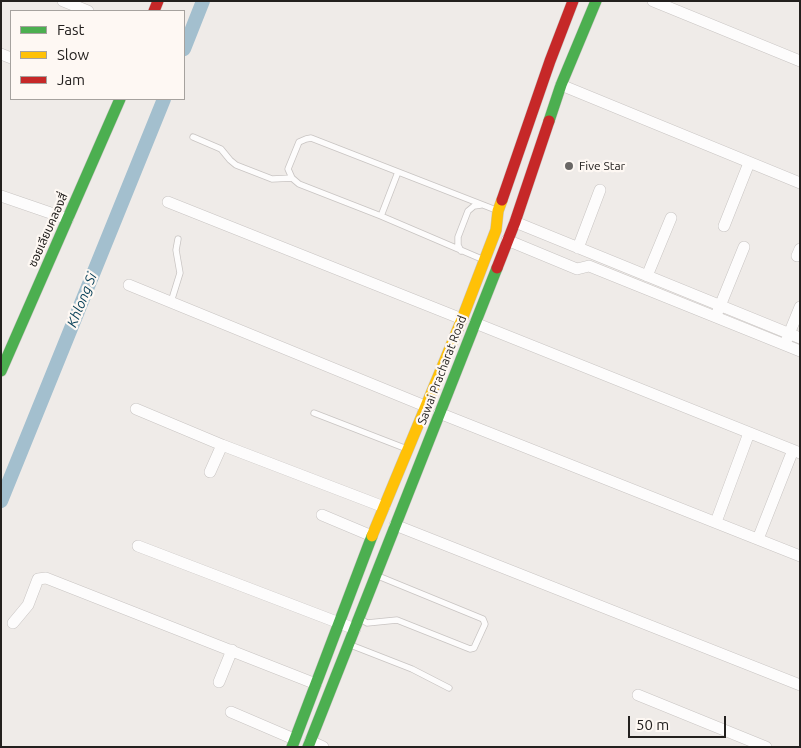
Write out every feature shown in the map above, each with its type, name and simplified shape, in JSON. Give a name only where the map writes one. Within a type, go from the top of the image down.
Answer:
[{"type":"main road","name":"Sawai Pracharat Road","points":[[293,743],[372,536],[409,450],[496,230],[498,210],[573,1]]},
{"type":"main road","name":"Sawai Pracharat Road","points":[[309,744],[508,240],[561,85],[596,1]]},
{"type":"main road","name":"ซอยเลียบคลองสี่","points":[[1,371],[120,100]]},
{"type":"street","points":[[63,1],[86,10]]},
{"type":"street","points":[[653,1],[800,61]]},
{"type":"street","points":[[561,85],[800,183]]},
{"type":"street","points":[[724,226],[749,163]]},
{"type":"street","points":[[578,248],[600,190]]},
{"type":"street","points":[[1,196],[68,219]]},
{"type":"street","points":[[168,202],[462,319]]},
{"type":"street","points":[[647,276],[671,218]]},
{"type":"street","points":[[514,222],[794,335]]},
{"type":"street","points":[[508,240],[577,268],[589,266],[800,351]]},
{"type":"street","points":[[715,317],[744,247]]},
{"type":"street","points":[[589,266],[594,254]]},
{"type":"street","points":[[129,284],[425,406]]},
{"type":"street","points":[[784,345],[794,335],[800,307]]},
{"type":"street","points":[[475,323],[796,452],[758,539]]},
{"type":"street","points":[[136,408],[222,445],[384,507]]},
{"type":"street","points":[[439,413],[800,556]]},
{"type":"street","points":[[716,522],[749,433]]},
{"type":"street","points":[[210,472],[222,445]]},
{"type":"street","points":[[322,515],[372,536]]},
{"type":"street","points":[[396,524],[800,685]]},
{"type":"street","points":[[138,546],[339,623],[357,624]]},
{"type":"street","points":[[13,623],[28,605],[38,579],[44,577],[316,684]]},
{"type":"street","points":[[219,682],[232,650]]},
{"type":"street","points":[[638,695],[766,747]]},
{"type":"street","points":[[231,712],[293,743]]},
{"type":"street","points":[[309,744],[323,747]]},
{"type":"lane","points":[[193,137],[219,148],[230,160],[244,168],[272,179],[292,178]]},
{"type":"lane","points":[[484,260],[299,184],[292,178],[288,169],[299,142],[306,138],[498,210]]},
{"type":"lane","points":[[380,216],[398,172]]},
{"type":"lane","points":[[461,251],[458,237],[468,210],[474,206],[482,205]]},
{"type":"lane","points":[[171,302],[180,273],[176,250],[178,239]]},
{"type":"lane","points":[[314,413],[409,450]]},
{"type":"lane","points":[[357,624],[397,620],[470,649],[474,648],[485,624],[483,619],[376,575]]},
{"type":"lane","points":[[348,644],[412,669],[449,688]]},
{"type":"waterway","name":"Khlong Si","points":[[185,46],[203,1]]},
{"type":"waterway","name":"Khlong Si","points":[[1,501],[164,100]]},
{"type":"traffic: fast","points":[[549,121],[561,85],[596,1]]},
{"type":"traffic: fast","points":[[1,371],[120,100]]},
{"type":"traffic: fast","points":[[308,747],[497,268]]},
{"type":"traffic: fast","points":[[292,747],[372,536]]},
{"type":"traffic: slow","points":[[372,536],[462,319],[496,230],[498,211],[502,200]]},
{"type":"traffic: jam","points":[[154,10],[158,1]]},
{"type":"traffic: jam","points":[[502,200],[550,61],[573,1]]},
{"type":"traffic: jam","points":[[497,268],[515,222],[549,121]]},
{"type":"place","name":"Five Star","points":[[569,166]]}]
